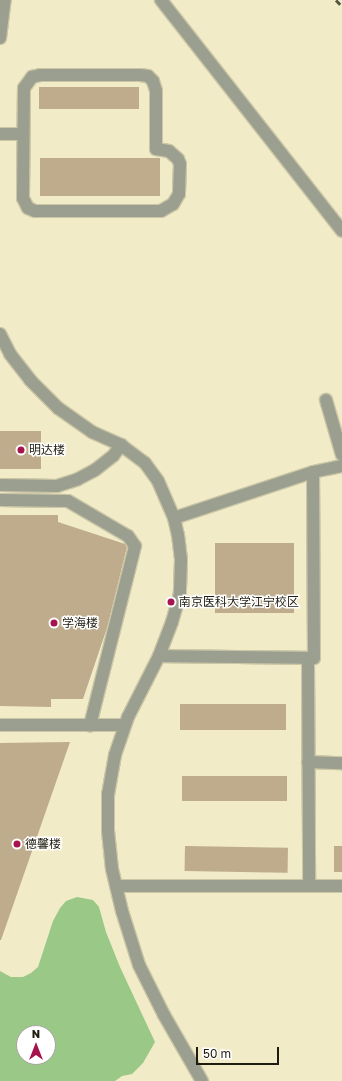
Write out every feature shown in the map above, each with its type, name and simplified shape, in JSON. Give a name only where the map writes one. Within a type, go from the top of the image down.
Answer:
[{"type":"street","points":[[0,38],[5,0]]},
{"type":"street","points":[[161,0],[342,231]]},
{"type":"street","points":[[140,74],[148,76],[153,81],[156,91],[156,149],[169,151],[178,159],[180,164],[179,194],[173,204],[161,211],[36,211],[28,208],[23,198],[23,134],[24,88],[32,77],[40,75],[140,74]]},
{"type":"street","points":[[0,134],[23,134]]},
{"type":"street","points":[[0,334],[10,354],[30,380],[58,408],[92,432],[121,445],[145,463],[158,481],[174,518],[181,560],[180,594],[172,622],[159,656],[143,684],[125,725],[115,755],[108,794],[108,831],[112,869],[139,965],[164,1015],[202,1081]]},
{"type":"street","points":[[326,400],[342,455]]},
{"type":"street","points":[[0,485],[57,486],[78,479],[95,470],[113,456],[121,445]]},
{"type":"street","points":[[174,518],[313,472],[342,466]]},
{"type":"street","points":[[159,656],[314,658],[313,472]]},
{"type":"street","points":[[0,500],[68,501],[128,536],[135,546],[90,725]]},
{"type":"street","points":[[308,658],[309,886]]},
{"type":"street","points":[[0,725],[125,725]]},
{"type":"street","points":[[308,762],[342,763]]},
{"type":"street","points":[[116,886],[342,886]]},
{"type":"shaded area","points":[[77,897],[93,900],[99,907],[106,932],[120,967],[155,1042],[143,1063],[132,1074],[122,1076],[115,1081],[0,1081],[0,971],[11,977],[23,977],[38,967],[53,921],[60,908],[66,901]]},
{"type":"building","points":[[39,87],[139,87],[139,109],[39,109]]},
{"type":"building","points":[[40,158],[160,158],[160,196],[40,196]]},
{"type":"building","name":"明达楼","points":[[0,431],[41,431],[41,469],[0,469]]},
{"type":"building","name":"学海楼","points":[[0,515],[58,515],[58,522],[125,544],[127,547],[107,628],[83,699],[51,699],[51,707],[0,706]]},
{"type":"building","points":[[215,543],[294,543],[294,613],[215,613]]},
{"type":"building","points":[[180,704],[286,704],[286,730],[180,730]]},
{"type":"building","name":"德馨楼","points":[[70,742],[1,940],[0,940],[0,743]]},
{"type":"building","points":[[182,776],[287,776],[287,801],[182,801]]},
{"type":"building","points":[[185,846],[288,848],[288,873],[185,871]]},
{"type":"building","points":[[334,846],[342,846],[342,872],[334,872]]},
{"type":"railway","points":[[336,0],[342,6]]},
{"type":"place","name":"明达楼","points":[[21,450]]},
{"type":"place","name":"南京医科大学江宁校区","points":[[171,602]]},
{"type":"place","name":"学海楼","points":[[54,623]]},
{"type":"place","name":"德馨楼","points":[[17,844]]}]
